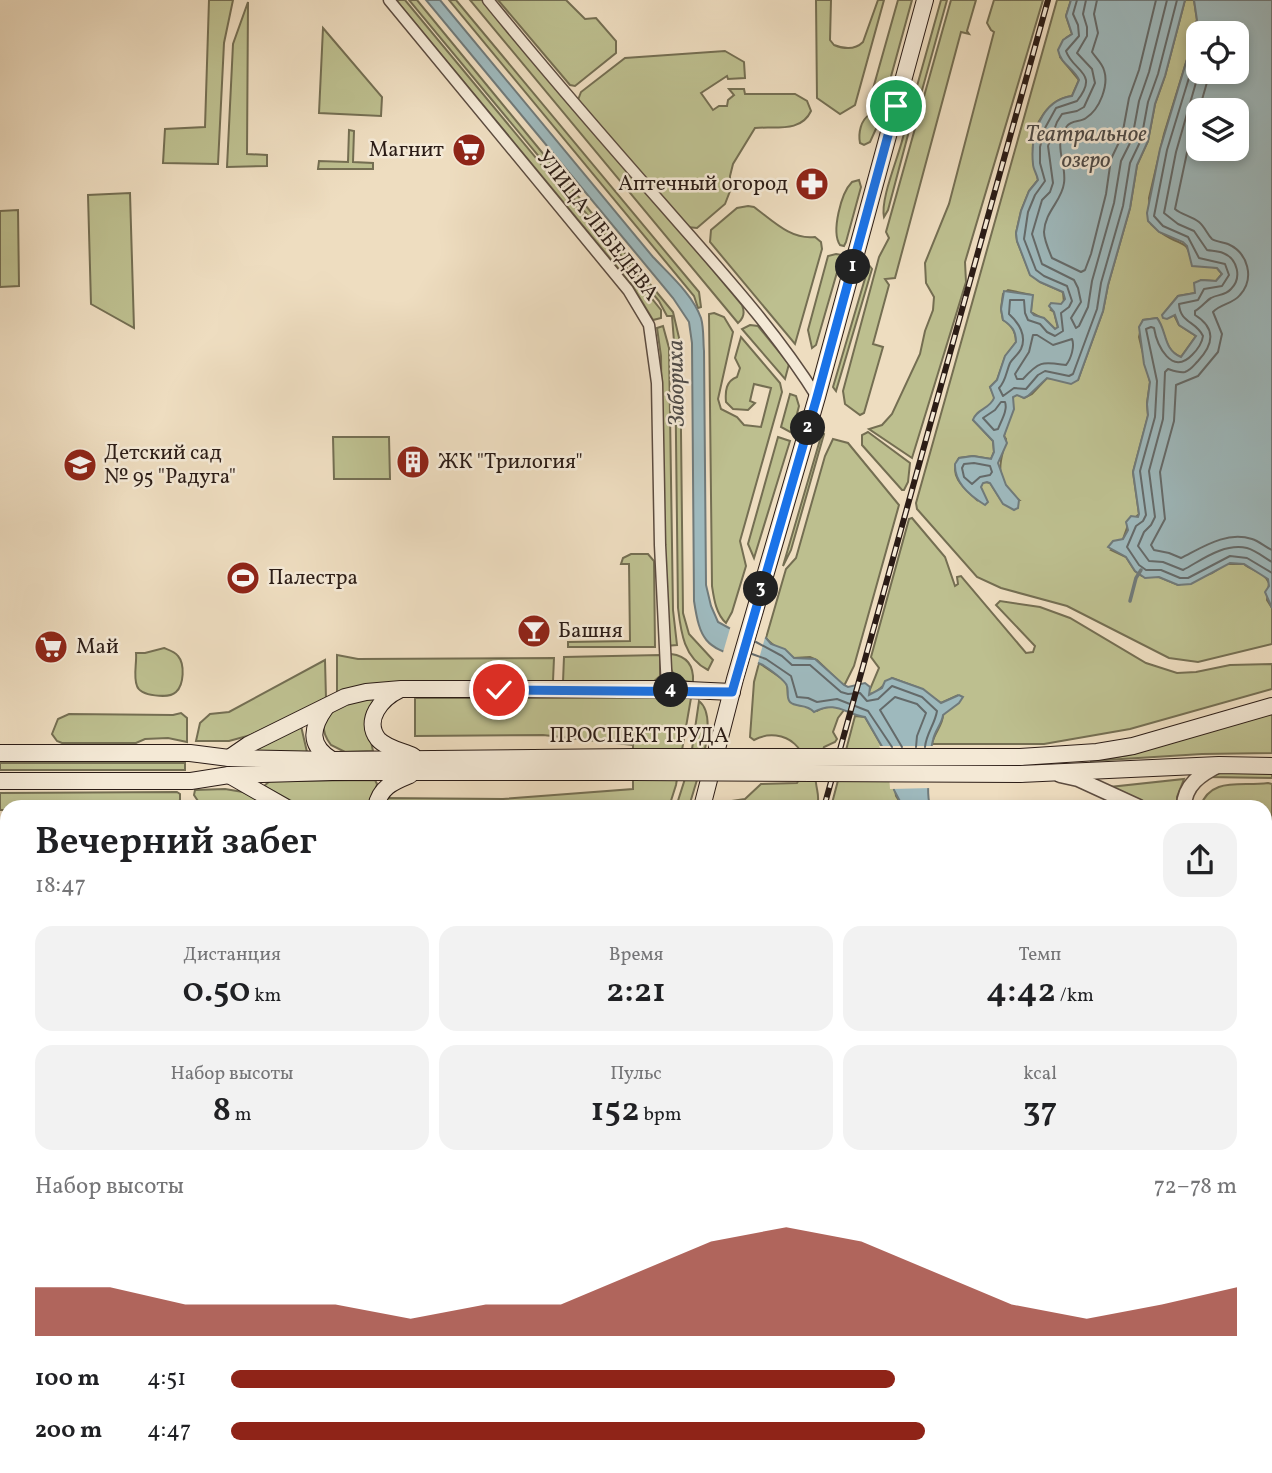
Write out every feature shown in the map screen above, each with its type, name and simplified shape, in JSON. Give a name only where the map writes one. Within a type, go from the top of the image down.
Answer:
[{"type":"main road","points":[[704,800],[737,671],[817,397],[925,0]]},
{"type":"main road","points":[[378,800],[388,784],[419,765],[385,744],[374,731],[379,704],[387,695],[401,690]]},
{"type":"main road","points":[[273,800],[229,775],[229,758],[248,745],[355,694],[401,690],[732,692]]},
{"type":"main road","name":"ПРОСПЕКТ ТРУДА","points":[[0,782],[191,781],[229,775],[419,765],[1020,766],[1133,746],[1272,706]]},
{"type":"main road","points":[[326,707],[315,726],[314,737],[320,751],[332,760]]},
{"type":"main road","name":"ПРОСПЕКТ ТРУДА","points":[[0,753],[190,754],[229,758],[419,765]]},
{"type":"main road","name":"ПРОСПЕКТ ТРУДА","points":[[1020,766],[1048,773],[1272,765]]},
{"type":"street","name":"УЛИЦА ЛЕБЕДЕВА","points":[[388,0],[628,290],[649,325],[657,383],[660,545],[667,690]]},
{"type":"street","points":[[488,0],[568,98],[748,304],[796,363],[817,397]]},
{"type":"street","points":[[1186,800],[1188,790],[1196,779],[1219,765]]},
{"type":"street","points":[[1048,773],[1078,779],[1124,800]]},
{"type":"green space","points":[[209,0],[233,0],[224,43],[218,164],[163,163],[165,129],[205,127]]},
{"type":"green space","points":[[396,0],[405,0],[633,275],[661,310],[661,318],[653,320],[632,285]]},
{"type":"green space","points":[[409,0],[417,0],[673,312],[680,342],[683,613],[689,634],[713,660],[708,670],[694,659],[685,644],[678,608],[675,354],[672,316],[667,316],[659,301]]},
{"type":"green space","points":[[449,0],[456,0],[699,292],[701,307],[698,308],[694,296]]},
{"type":"green space","points":[[470,0],[488,0],[742,305],[743,315],[738,323]]},
{"type":"green space","points":[[498,0],[566,0],[585,19],[596,18],[616,41],[616,53],[575,86],[570,85]]},
{"type":"green space","points":[[816,0],[831,0],[830,40],[834,45],[849,48],[863,42],[878,0],[884,0],[855,105],[840,114],[817,98]]},
{"type":"green space","points":[[898,0],[912,0],[887,91],[881,100],[871,105],[869,103]]},
{"type":"green space","points":[[941,0],[947,0],[915,108],[912,104]]},
{"type":"green space","points":[[951,0],[976,0],[967,31],[969,34],[961,32],[895,278],[885,279],[889,285],[873,344],[883,347],[864,413],[860,415],[845,404],[843,391],[879,257],[889,238],[886,232]]},
{"type":"green space","points":[[994,0],[1043,0],[965,262],[966,282],[912,458],[869,429],[882,425],[892,414],[920,354],[933,310],[934,297],[926,283],[925,263],[949,204],[994,32],[987,23]]},
{"type":"green space","points":[[1057,0],[1071,0],[1066,16],[1072,34],[1066,38],[1060,57],[1079,80],[1072,96],[1056,102],[1039,121],[1033,150],[1038,180],[1029,191],[1016,233],[1030,274],[1040,282],[1063,292],[1064,303],[1051,310],[1058,328],[1055,329],[1031,312],[1032,295],[1008,290],[1003,294],[1003,320],[1013,329],[1016,342],[1005,357],[997,380],[990,387],[995,398],[973,420],[993,441],[994,452],[991,459],[973,456],[959,458],[955,470],[959,481],[977,500],[982,483],[986,482],[990,483],[1001,500],[1019,500],[1005,486],[1000,465],[1013,397],[1017,394],[1024,398],[1032,394],[1047,378],[1078,380],[1103,311],[1130,208],[1137,165],[1148,141],[1155,104],[1185,0],[1194,0],[1197,20],[1186,21],[1186,62],[1164,134],[1149,198],[1151,224],[1164,235],[1186,246],[1192,263],[1217,268],[1222,274],[1216,281],[1201,280],[1195,293],[1178,296],[1165,312],[1170,316],[1174,315],[1179,325],[1196,336],[1181,357],[1171,350],[1157,318],[1143,320],[1139,337],[1150,382],[1148,416],[1133,472],[1139,514],[1128,525],[1123,539],[1111,550],[1126,557],[1135,571],[1142,576],[1159,577],[1178,585],[1212,573],[1226,564],[1244,564],[1261,574],[1269,583],[1267,600],[1272,608],[1272,644],[1198,662],[1169,658],[1067,606],[1001,588],[977,577],[917,509],[916,503]]},
{"type":"green space","points":[[248,2],[247,154],[267,155],[267,166],[227,167],[233,44]]},
{"type":"green space","points":[[323,28],[382,97],[381,116],[319,113]]},
{"type":"green space","points":[[725,51],[744,62],[745,78],[728,79],[727,76],[701,93],[713,110],[719,106],[727,106],[728,100],[734,95],[729,89],[744,89],[745,94],[795,94],[807,101],[811,111],[807,118],[794,126],[755,128],[733,164],[730,191],[725,204],[697,228],[687,227],[578,100],[581,92],[625,58]]},
{"type":"green space","points":[[869,115],[878,116],[880,120],[870,142],[864,145],[860,143],[860,131],[862,123]]},
{"type":"green space","points":[[349,130],[354,131],[353,162],[373,163],[373,169],[318,169],[319,161],[348,162]]},
{"type":"green space","points":[[909,131],[884,217],[888,188],[904,133]]},
{"type":"green space","points":[[859,180],[861,187],[846,242],[844,246],[840,245],[837,239],[837,222],[841,203],[848,187]]},
{"type":"green space","points":[[130,193],[134,328],[91,304],[88,195]]},
{"type":"green space","points":[[754,207],[790,233],[815,237],[821,242],[822,249],[795,344],[710,242],[711,230],[737,208]]},
{"type":"green space","points":[[18,210],[19,286],[0,287],[0,211]]},
{"type":"green space","points":[[842,255],[816,345],[812,348],[808,330],[828,256]]},
{"type":"green space","points":[[869,265],[872,269],[836,391],[833,387]]},
{"type":"green space","points":[[709,314],[724,317],[733,332],[718,399],[721,409],[737,417],[744,425],[761,427],[771,388],[754,384],[750,401],[755,403],[748,410],[733,409],[726,402],[727,387],[730,381],[737,377],[740,368],[735,358],[741,337],[780,383],[782,392],[740,541],[746,566],[726,623],[718,611],[712,586]]},
{"type":"green space","points":[[750,325],[758,326],[789,364],[785,379],[742,329]]},
{"type":"green space","points":[[663,326],[669,348],[673,610],[677,645],[665,646],[661,356],[657,328]]},
{"type":"green space","points":[[790,394],[796,396],[799,406],[792,433],[781,427]]},
{"type":"green space","points":[[868,432],[910,463],[908,482],[904,490],[862,445],[862,435]]},
{"type":"green space","points":[[822,433],[824,434],[791,550],[783,566]]},
{"type":"green space","points":[[333,437],[389,437],[390,479],[334,479]]},
{"type":"green space","points":[[778,437],[790,441],[754,558],[748,544]]},
{"type":"green space","points":[[833,439],[848,443],[899,505],[854,666],[844,686],[817,660],[810,657],[794,658],[766,638],[786,569],[796,558],[825,456]]},
{"type":"green space","points":[[912,518],[945,557],[955,586],[958,584],[957,577],[961,576],[1026,653],[1033,652],[1035,646],[996,605],[1000,601],[1040,607],[1070,618],[1146,663],[1177,673],[1230,665],[1272,664],[1272,689],[1130,729],[1044,744],[932,744],[943,715],[956,696],[941,703],[919,688],[892,678],[875,693],[868,694],[879,668],[871,657],[909,519]]},
{"type":"green space","points":[[631,554],[648,554],[654,561],[655,647],[568,647],[568,642],[630,641],[629,564],[621,564],[623,558]]},
{"type":"green space","points":[[164,648],[175,653],[180,660],[183,669],[181,685],[176,692],[167,695],[143,692],[136,682],[136,653]]},
{"type":"green space","points":[[671,654],[688,663],[693,682],[682,680],[674,674],[670,666]]},
{"type":"green space","points":[[337,655],[358,659],[554,658],[553,681],[337,695]]},
{"type":"green space","points":[[660,655],[660,676],[652,683],[563,682],[564,657]]},
{"type":"green space","points":[[325,660],[326,699],[251,735],[229,741],[196,741],[200,723],[210,714],[229,712]]},
{"type":"green space","points":[[759,663],[787,682],[788,697],[798,705],[809,706],[817,711],[830,707],[844,710],[833,732],[837,739],[824,747],[818,765],[818,800],[738,800],[745,799],[761,784],[797,783],[803,772],[801,752],[786,738],[765,736],[754,740],[750,737],[754,682]]},
{"type":"green space","points":[[377,695],[370,736],[373,751],[345,752],[331,745],[324,723],[328,715],[346,704]]},
{"type":"green space","points":[[415,698],[691,698],[671,800],[384,800],[503,799],[633,789],[633,745],[543,735],[415,736]]},
{"type":"green space","points":[[699,701],[705,709],[708,721],[705,751],[691,800],[678,800],[690,763]]},
{"type":"green space","points":[[181,713],[187,718],[187,742],[168,738],[145,739],[136,743],[62,743],[52,734],[58,719],[69,714]]},
{"type":"green space","points":[[1272,713],[1272,753],[1090,761],[1129,755]]},
{"type":"green space","points":[[855,716],[865,717],[891,762],[899,800],[833,800]]},
{"type":"green space","points":[[301,726],[307,752],[254,753],[255,750]]},
{"type":"green space","points":[[0,763],[185,763],[185,770],[0,770]]},
{"type":"green space","points":[[1272,772],[1272,778],[1208,777],[1215,773]]},
{"type":"green space","points":[[1184,779],[1177,800],[1135,800],[1110,787]]},
{"type":"green space","points":[[375,780],[377,784],[374,800],[289,800],[264,786],[270,781]]},
{"type":"green space","points":[[1272,784],[1272,800],[1204,800],[1211,791],[1228,785]]},
{"type":"green space","points":[[225,789],[243,792],[261,800],[197,800],[194,795],[195,790]]},
{"type":"green space","points":[[177,792],[180,794],[180,800],[0,800],[0,793]]},
{"type":"water","points":[[426,0],[440,0],[653,257],[693,301],[702,322],[704,351],[706,585],[718,622],[729,628],[766,638],[794,658],[815,659],[848,687],[865,683],[870,687],[869,695],[892,678],[923,689],[941,703],[959,695],[963,697],[943,715],[934,736],[928,774],[929,800],[899,800],[894,790],[891,762],[865,717],[828,707],[814,712],[808,707],[792,704],[788,699],[786,684],[773,672],[761,664],[720,650],[706,640],[702,633],[694,601],[692,343],[689,322],[673,298]]},
{"type":"water","name":"Театральное озеро","points":[[1071,0],[1185,0],[1155,104],[1148,141],[1137,165],[1130,208],[1103,311],[1078,380],[1071,384],[1047,378],[1028,396],[1013,397],[1014,409],[1004,436],[1007,443],[998,463],[1006,485],[1019,500],[1018,508],[1014,510],[1003,504],[987,482],[981,487],[988,502],[985,505],[974,497],[960,483],[955,464],[959,458],[973,456],[991,459],[994,452],[993,441],[973,420],[977,413],[992,402],[994,398],[990,387],[997,380],[1005,356],[1016,342],[1013,329],[1003,320],[1001,309],[1004,291],[1033,295],[1031,312],[1044,318],[1055,329],[1058,327],[1054,312],[1049,306],[1051,303],[1061,304],[1065,299],[1063,292],[1030,275],[1016,233],[1029,191],[1038,180],[1033,166],[1033,142],[1040,121],[1052,104],[1072,96],[1079,80],[1058,50],[1063,40],[1072,34],[1066,16]]},
{"type":"water","name":"Театральное озеро","points":[[1194,0],[1272,0],[1272,608],[1265,592],[1269,586],[1268,579],[1244,564],[1230,563],[1191,584],[1178,585],[1159,577],[1145,578],[1135,571],[1126,557],[1108,547],[1113,541],[1123,539],[1128,530],[1126,522],[1131,516],[1138,517],[1139,514],[1133,472],[1148,415],[1150,382],[1144,364],[1139,327],[1143,320],[1157,318],[1171,350],[1181,357],[1196,336],[1179,325],[1175,315],[1167,319],[1162,315],[1178,296],[1195,293],[1194,283],[1201,280],[1216,281],[1222,274],[1217,268],[1192,266],[1187,246],[1159,232],[1148,221],[1147,213],[1160,149],[1186,63],[1186,84],[1249,84],[1249,21],[1197,21]]},
{"type":"pier","points":[[731,625],[766,634],[757,666],[722,656]]},
{"type":"pier","points":[[879,746],[935,746],[932,788],[890,789],[888,763]]},
{"type":"waterway","points":[[1130,601],[1141,570]]},
{"type":"railway","points":[[826,800],[1048,0]]},
{"type":"place","name":"Магнит","points":[[469,150]]},
{"type":"place","name":"Аптечный огород","points":[[812,184]]},
{"type":"place","name":"ЖК \"Трилогия\"","points":[[413,462]]},
{"type":"place","name":"Детский сад № 95 \"Радуга\"","points":[[80,465]]},
{"type":"place","name":"Палестра","points":[[243,578]]},
{"type":"place","name":"Башня","points":[[534,631]]},
{"type":"place","name":"Май","points":[[51,647]]},
{"type":"route","points":[[499,690],[732,692],[817,397],[896,106]]},
{"type":"water label","name":"Забориха","points":[[677,383]]}]
